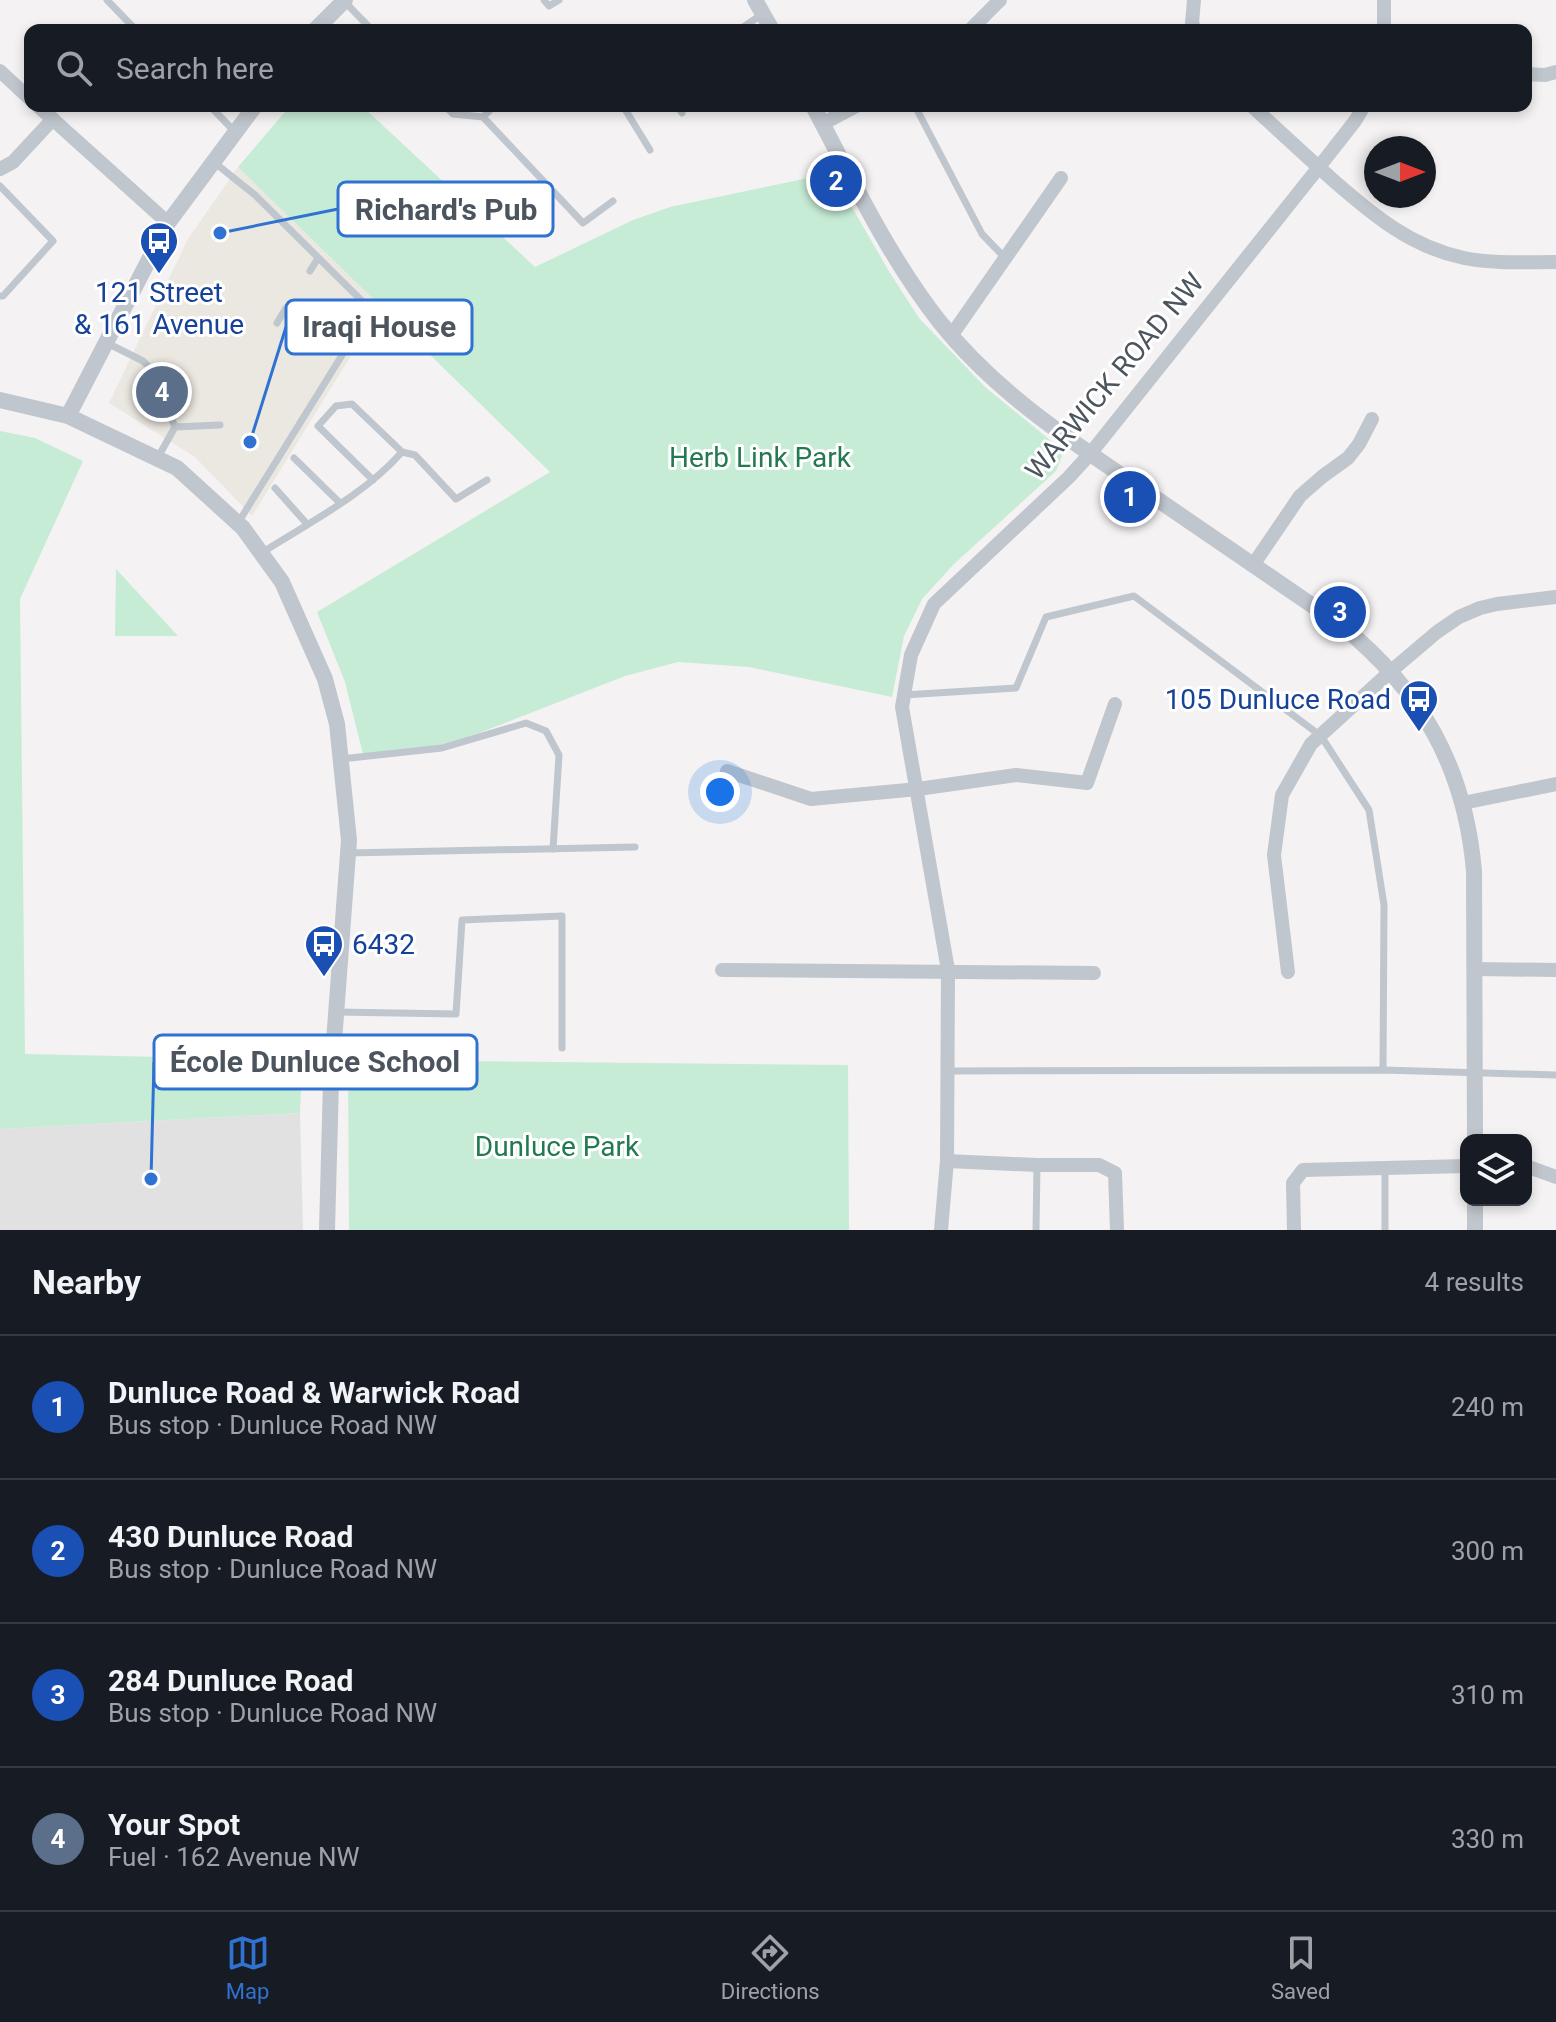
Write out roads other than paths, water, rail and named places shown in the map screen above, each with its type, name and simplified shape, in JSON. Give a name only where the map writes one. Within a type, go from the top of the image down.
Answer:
[{"type":"street","points":[[321,24],[345,0]]},
{"type":"street","points":[[976,24],[1000,0]]},
{"type":"street","points":[[1192,24],[1194,0]]},
{"type":"street","points":[[1384,0],[1384,24]]},
{"type":"street","points":[[0,71],[24,93]]},
{"type":"street","points":[[1532,74],[1556,72]]},
{"type":"street","points":[[45,112],[168,223]]},
{"type":"street","points":[[68,416],[168,223],[250,112]]},
{"type":"street","points":[[816,112],[898,261],[951,336],[1011,393],[1090,454],[1341,625],[1370,649],[1412,696],[1453,772],[1470,836],[1474,871],[1475,1134]]},
{"type":"street","points":[[822,124],[845,112]]},
{"type":"street","points":[[1259,112],[1370,213],[1420,243],[1468,259],[1556,262]]},
{"type":"street","name":"WARWICK ROAD NW","points":[[941,1230],[947,1161],[948,970],[902,707],[911,655],[934,604],[1090,454],[1360,112]]},
{"type":"street","points":[[0,169],[13,162],[53,119]]},
{"type":"street","points":[[951,336],[1061,178]]},
{"type":"street","points":[[0,400],[68,416],[177,468],[238,524],[282,582],[325,679],[337,724],[349,840],[331,1082],[327,1230]]},
{"type":"street","points":[[1253,565],[1300,496],[1348,458],[1372,419]]},
{"type":"street","points":[[1288,972],[1274,855],[1282,795],[1311,744],[1437,632],[1469,612],[1510,601],[1556,597]]},
{"type":"street","points":[[727,771],[811,799],[918,789],[1016,775],[1087,783],[1115,704]]},
{"type":"street","points":[[1463,803],[1556,784]]},
{"type":"street","points":[[1475,969],[1556,970]]},
{"type":"street","points":[[722,970],[1094,973]]},
{"type":"street","points":[[947,1161],[1099,1165],[1115,1173],[1117,1230]]},
{"type":"street","points":[[1294,1230],[1293,1183],[1303,1170],[1460,1166]]},
{"type":"street","points":[[1532,1168],[1556,1177]]},
{"type":"street","points":[[1475,1206],[1475,1230]]},
{"type":"lane","points":[[107,0],[130,24]]},
{"type":"lane","points":[[345,0],[367,24]]},
{"type":"lane","points":[[544,0],[549,6],[559,0]]},
{"type":"lane","points":[[744,24],[759,7]]},
{"type":"lane","points":[[216,112],[235,132]]},
{"type":"lane","points":[[451,112],[483,117],[583,223],[613,201]]},
{"type":"lane","points":[[483,117],[488,112]]},
{"type":"lane","points":[[627,112],[650,150]]},
{"type":"lane","points":[[918,112],[982,234],[1006,258]]},
{"type":"lane","points":[[214,161],[255,195],[361,300],[364,311],[362,323],[238,524]]},
{"type":"lane","points":[[0,186],[53,241],[0,296]]},
{"type":"lane","points":[[310,271],[318,258]]},
{"type":"lane","points":[[277,323],[286,308]]},
{"type":"lane","points":[[106,343],[143,361],[150,368],[175,427]]},
{"type":"lane","points":[[150,368],[144,379],[154,410],[169,413]]},
{"type":"lane","points":[[150,368],[165,369],[175,402],[169,413]]},
{"type":"lane","points":[[373,480],[318,426],[336,406],[352,404],[402,452],[415,455],[456,499],[487,480]]},
{"type":"lane","points":[[175,427],[220,425]]},
{"type":"lane","points":[[157,459],[175,427]]},
{"type":"lane","points":[[261,554],[373,480],[402,452]]},
{"type":"lane","points":[[294,458],[340,503]]},
{"type":"lane","points":[[275,488],[307,524]]},
{"type":"lane","points":[[904,695],[1016,688],[1046,617],[1134,596],[1321,736],[1369,810],[1384,905],[1383,1070]]},
{"type":"lane","points":[[341,759],[442,748],[526,723],[546,731],[559,755],[553,849]]},
{"type":"lane","points":[[348,853],[635,847]]},
{"type":"lane","points":[[337,1012],[456,1014],[462,920],[562,916],[562,1048]]},
{"type":"lane","points":[[948,1071],[1383,1070],[1556,1075]]},
{"type":"lane","points":[[1036,1230],[1037,1165]]},
{"type":"lane","points":[[1385,1168],[1385,1230]]},
{"type":"place","name":"430 Dunluce Road","points":[[836,181]]},
{"type":"place","name":"Richard's Pub","points":[[220,233]]},
{"type":"place","name":"121 Street & 161 Avenue","points":[[159,275]]},
{"type":"place","name":"Your Spot","points":[[162,392]]},
{"type":"place","name":"Iraqi House","points":[[250,442]]},
{"type":"place","name":"Dunluce Road & Warwick Road","points":[[1130,497]]},
{"type":"place","name":"284 Dunluce Road","points":[[1340,612]]},
{"type":"place","name":"105 Dunluce Road","points":[[1419,733]]},
{"type":"place","name":"6432","points":[[324,978]]},
{"type":"place","name":"École Dunluce School","points":[[151,1179]]},
{"type":"park label","name":"Herb Link Park","points":[[760,457]]},
{"type":"park label","name":"Dunluce Park","points":[[557,1146]]}]
